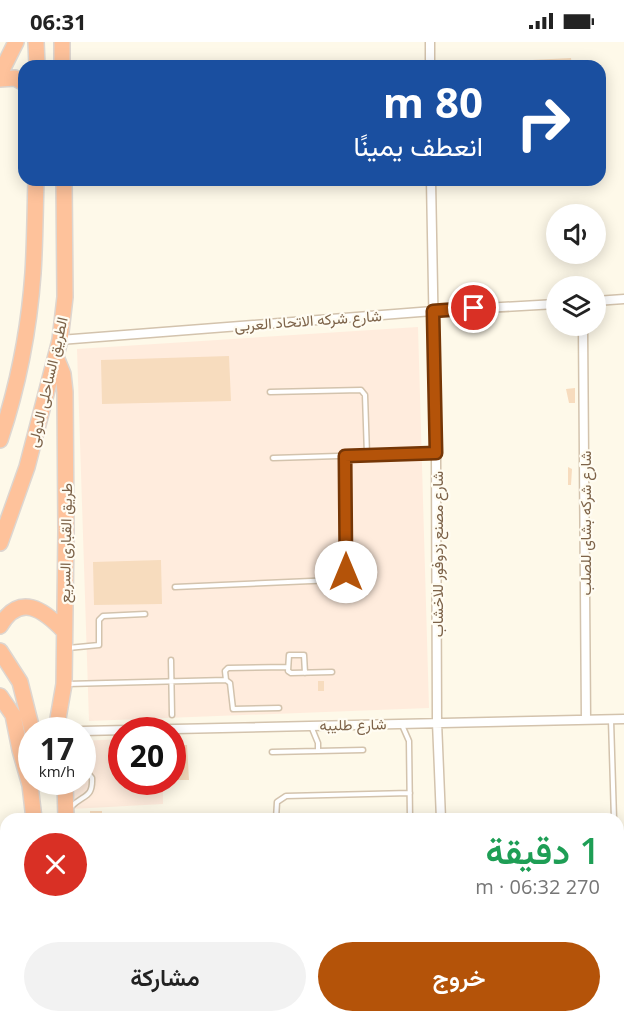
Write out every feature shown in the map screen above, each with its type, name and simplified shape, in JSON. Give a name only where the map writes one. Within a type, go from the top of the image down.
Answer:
[{"type":"highway","points":[[0,74],[16,42]]},
{"type":"highway","points":[[36,42],[37,60]]},
{"type":"highway","points":[[62,42],[62,60]]},
{"type":"highway","points":[[0,79],[18,79]]},
{"type":"highway","name":"الطريق الساحلى الدولى","points":[[0,440],[20,367],[29,319],[36,186]]},
{"type":"highway","name":"الطريق الساحلى الدولى","points":[[0,543],[27,467],[60,339],[65,297],[64,186]]},
{"type":"highway","name":"طريق القبارى السريع","points":[[56,357],[63,374],[65,392],[66,531],[64,684],[58,717]]},
{"type":"highway","points":[[0,626],[14,610],[34,608],[43,611],[64,631]]},
{"type":"highway","points":[[0,651],[20,682],[29,717]]},
{"type":"highway","points":[[0,696],[13,715],[18,733]]},
{"type":"highway","points":[[32,795],[34,813]]},
{"type":"highway","points":[[65,795],[66,813]]},
{"type":"street","points":[[430,42],[430,60]]},
{"type":"street","name":"شارع مصنع زدوفور للاخشاب","points":[[431,186],[436,453],[437,723],[441,813]]},
{"type":"street","points":[[606,300],[624,299]]},
{"type":"street","name":"شارع شركه الاتحاد العربى","points":[[60,339],[546,305]]},
{"type":"street","name":"شارع شركه بشاى للصلب","points":[[583,336],[586,720]]},
{"type":"street","name":"شارع طليبه","points":[[96,730],[624,719]]},
{"type":"lane","points":[[270,392],[362,390],[365,395],[367,455]]},
{"type":"lane","points":[[273,458],[436,453]]},
{"type":"lane","points":[[175,587],[334,580],[343,577],[347,565],[345,456]]},
{"type":"lane","points":[[64,649],[99,645],[99,620],[103,616],[146,614]]},
{"type":"lane","points":[[305,673],[302,654],[289,655],[288,671],[291,673],[305,673],[332,672]]},
{"type":"lane","points":[[171,660],[172,715]]},
{"type":"lane","points":[[279,708],[233,708],[230,683],[226,680],[225,671],[228,668],[288,667]]},
{"type":"lane","points":[[64,684],[226,680]]},
{"type":"lane","points":[[611,719],[614,813]]},
{"type":"lane","points":[[402,723],[409,741],[410,813]]},
{"type":"lane","points":[[310,725],[318,743],[318,751]]},
{"type":"lane","points":[[272,752],[363,750]]},
{"type":"lane","points":[[276,813],[277,802],[286,796],[410,793]]},
{"type":"lane","points":[[68,813],[74,803],[89,795]]},
{"type":"shaded area","points":[[418,327],[429,708],[186,717],[108,717],[108,720],[96,721],[96,717],[89,717],[77,349]]},
{"type":"shaded area","points":[[96,740],[108,740],[108,795],[163,795],[163,804],[72,809],[71,795],[96,795]]},
{"type":"building","points":[[571,58],[571,60],[533,60]]},
{"type":"building","points":[[229,356],[231,401],[102,404],[101,360]]},
{"type":"building","points":[[575,388],[575,403],[569,403],[566,389]]},
{"type":"building","points":[[568,467],[572,469],[571,485],[568,485]]},
{"type":"building","points":[[161,560],[162,604],[94,605],[93,562]]},
{"type":"building","points":[[318,681],[324,681],[324,691],[318,691]]},
{"type":"building","points":[[186,745],[187,745],[189,780],[186,780]]},
{"type":"building","points":[[90,811],[102,811],[102,813],[90,813]]},
{"type":"route","points":[[346,572],[345,456],[436,453],[433,311],[474,308]]}]
